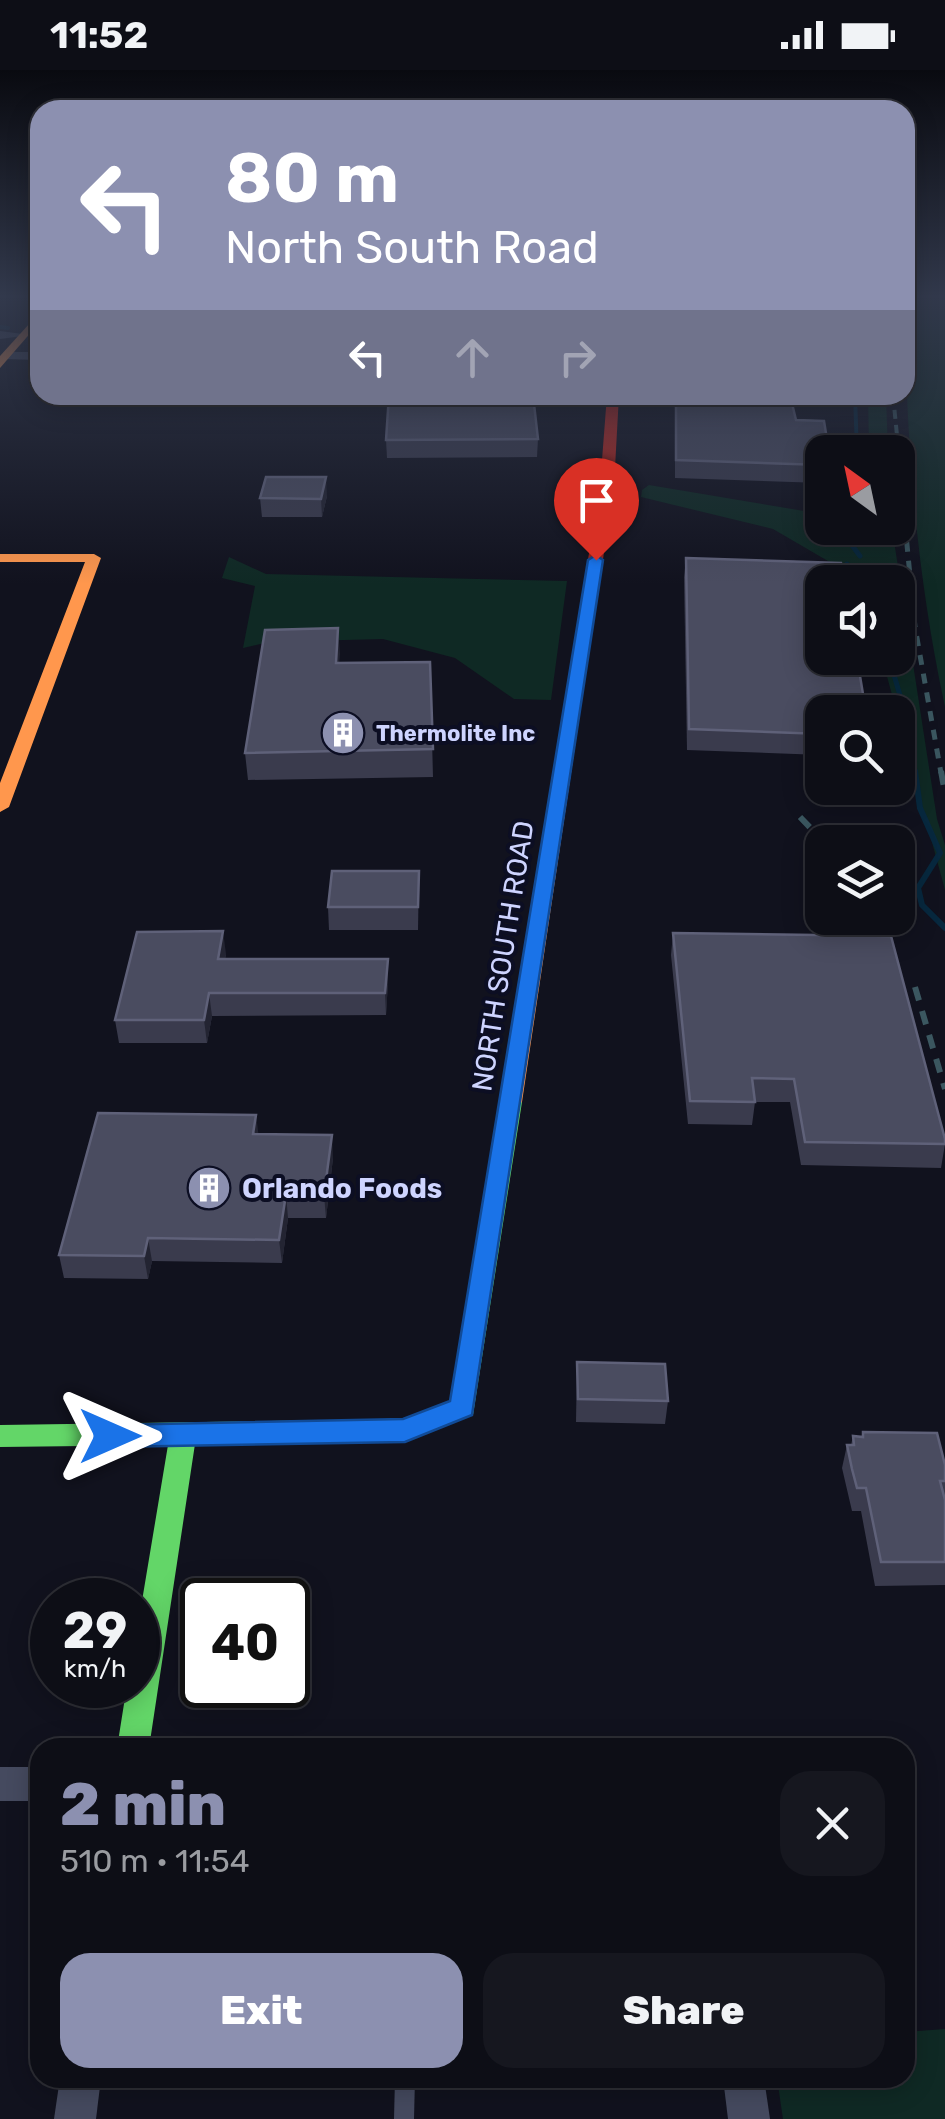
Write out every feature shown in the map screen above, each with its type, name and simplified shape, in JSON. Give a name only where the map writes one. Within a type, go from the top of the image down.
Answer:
[{"type":"street","name":"NORTH SOUTH ROAD","points":[[182,1435],[405,1430],[463,1407],[607,486],[612,405]]},
{"type":"street","points":[[0,558],[94,558],[8,763],[0,807]]},
{"type":"street","points":[[0,1436],[182,1435],[134,1738]]},
{"type":"street","points":[[0,1784],[30,1784]]},
{"type":"street","points":[[75,2119],[80,2088]]},
{"type":"street","points":[[745,2088],[749,2119]]},
{"type":"lane","points":[[404,2119],[405,2088]]},
{"type":"green space","points":[[915,393],[945,393],[945,707],[915,511],[915,435],[909,435],[907,405],[915,405]]},
{"type":"green space","points":[[868,405],[886,405],[887,435],[869,435]]},
{"type":"green space","points":[[649,485],[805,511],[805,545],[895,545],[898,565],[835,565],[773,529],[641,497],[642,490]]},
{"type":"green space","points":[[229,557],[266,574],[567,581],[551,700],[514,699],[455,658],[383,639],[269,642],[243,648],[255,586],[222,578]]},
{"type":"green space","points":[[887,675],[915,675],[937,819],[945,845],[945,890],[915,780],[915,695],[892,695]]},
{"type":"green space","points":[[945,2029],[945,2119],[783,2119],[778,2088],[915,2088],[915,2031]]},
{"type":"building","points":[[388,405],[534,405],[538,439],[386,440]]},
{"type":"building","points":[[676,405],[792,405],[796,420],[824,421],[826,435],[805,435],[805,464],[676,460]]},
{"type":"building","points":[[266,477],[326,477],[321,499],[260,498]]},
{"type":"building","points":[[686,558],[841,563],[805,565],[805,675],[860,675],[863,695],[805,695],[805,733],[689,729]]},
{"type":"building","name":"Thermolite Inc","points":[[338,628],[336,663],[430,662],[433,749],[245,753],[265,630]]},
{"type":"building","points":[[332,871],[419,871],[418,907],[328,907]]},
{"type":"building","points":[[223,931],[218,959],[388,959],[385,993],[209,993],[204,1020],[115,1020],[137,932]]},
{"type":"building","points":[[673,933],[891,936],[945,1144],[805,1142],[794,1079],[752,1078],[755,1102],[690,1101]]},
{"type":"building","name":"Orlando Foods","points":[[98,1113],[256,1115],[253,1134],[332,1135],[324,1195],[286,1194],[279,1240],[148,1238],[144,1256],[59,1255]]},
{"type":"building","points":[[577,1362],[665,1364],[668,1401],[578,1399]]},
{"type":"building","points":[[863,1432],[937,1433],[945,1465],[945,1481],[940,1481],[945,1500],[945,1562],[881,1562],[866,1488],[857,1488],[847,1445],[854,1445],[853,1436],[863,1437]]},
{"type":"waterway","points":[[855,405],[856,435]]},
{"type":"waterway","points":[[852,545],[860,556]]},
{"type":"waterway","points":[[894,675],[900,695]]},
{"type":"waterway","points":[[915,771],[920,808],[940,853],[918,888],[922,905],[945,928]]},
{"type":"railway","points":[[894,405],[897,435]]},
{"type":"railway","points":[[907,545],[915,627],[941,773]]},
{"type":"railway","points":[[941,771],[945,793]]},
{"type":"railway","points":[[800,817],[808,825]]},
{"type":"railway","points":[[886,935],[895,959]]},
{"type":"railway","points":[[915,987],[945,1089]]},
{"type":"traffic: fast","points":[[0,1436],[405,1430],[463,1407],[511,1102]]},
{"type":"traffic: fast","points":[[135,1738],[183,1435]]},
{"type":"traffic: slow","points":[[0,558],[94,558],[0,807]]},
{"type":"traffic: slow","points":[[511,1102],[583,639]]},
{"type":"traffic: jam","points":[[583,639],[607,486],[612,405]]},
{"type":"place","name":"Thermolite Inc","points":[[343,733]]},
{"type":"place","name":"Orlando Foods","points":[[209,1188]]},
{"type":"route","points":[[110,1436],[405,1430],[463,1407],[596,560]]}]
